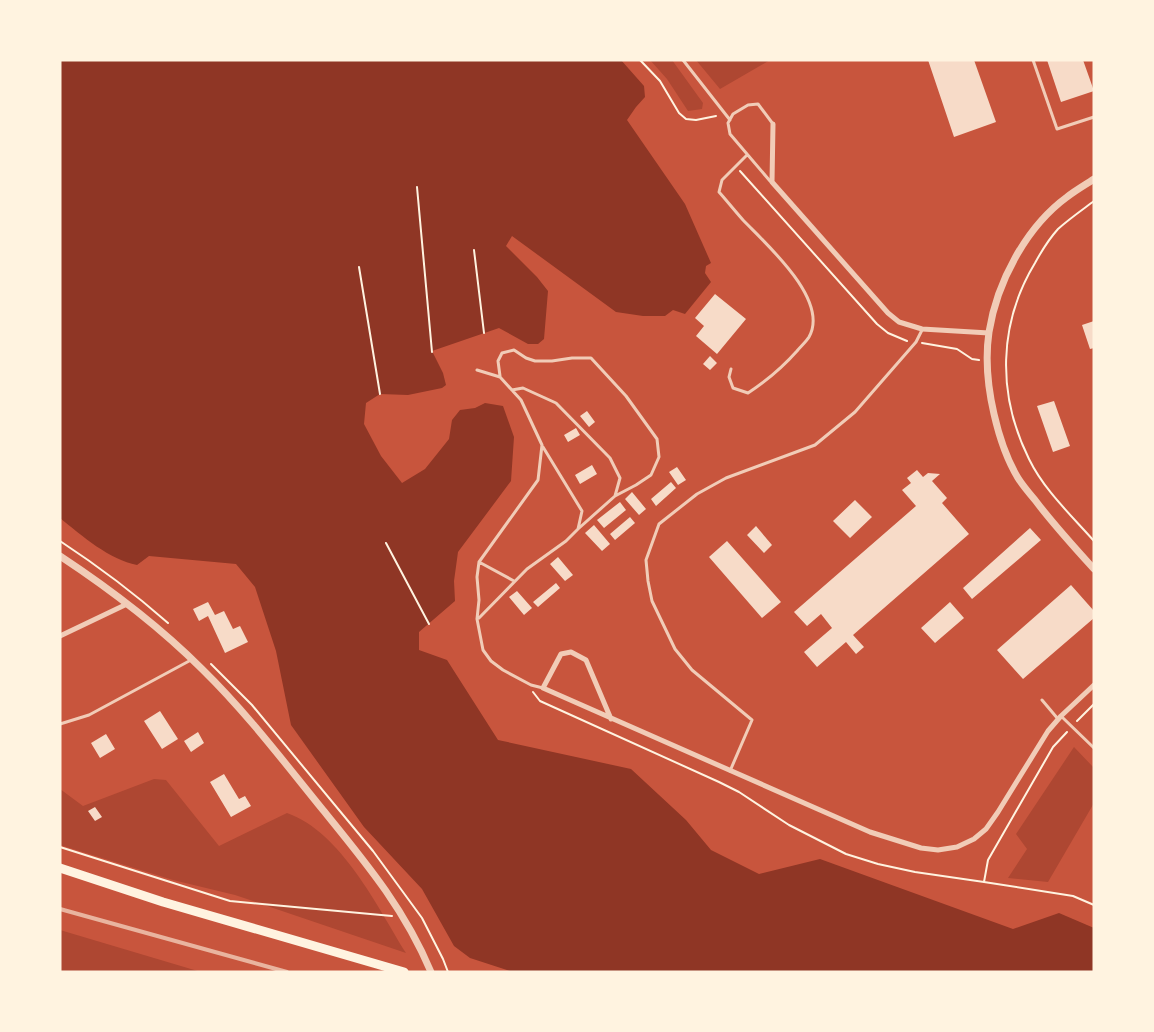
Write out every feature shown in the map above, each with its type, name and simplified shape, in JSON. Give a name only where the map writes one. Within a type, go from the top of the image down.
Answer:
[{"type":"highway","points":[[60,868],[163,903],[403,972]]},
{"type":"street","points":[[773,123],[772,182],[888,313],[899,322],[922,329],[989,333]]},
{"type":"street","points":[[1094,179],[1066,198],[1040,223],[1017,253],[997,298],[989,333],[988,362],[990,395],[999,436],[1019,479],[1094,570]]},
{"type":"street","points":[[60,556],[139,613],[192,660],[242,711],[383,886],[404,917],[431,972]]},
{"type":"street","points":[[60,636],[127,603]]},
{"type":"street","points":[[611,719],[586,660],[571,652],[561,654],[543,688],[611,719],[870,832],[921,848],[938,850],[957,847],[974,839],[986,829],[1048,731],[1094,686]]},
{"type":"lane","points":[[683,60],[730,120]]},
{"type":"lane","points":[[1033,60],[1057,129],[1094,117]]},
{"type":"lane","points":[[772,182],[730,134],[728,123],[733,114],[748,105],[758,104],[773,123]]},
{"type":"lane","points":[[731,369],[729,377],[734,388],[748,393],[768,380],[791,357],[809,338],[813,325],[812,312],[802,288],[779,256],[719,192],[722,180],[747,155]]},
{"type":"lane","points":[[730,771],[752,720],[692,670],[675,649],[652,601],[646,560],[659,524],[697,494],[726,478],[815,445],[855,412],[916,342],[922,329]]},
{"type":"lane","points":[[477,619],[514,581],[566,541],[615,496],[651,475],[659,457],[657,439],[626,396],[591,358],[535,361],[514,350],[502,353],[498,361],[500,377]]},
{"type":"lane","points":[[477,370],[500,377],[521,400],[542,446],[582,511],[579,529]]},
{"type":"lane","points":[[512,390],[523,388],[556,403],[585,431],[610,458],[620,478],[615,496]]},
{"type":"lane","points":[[542,446],[538,480],[479,562],[477,619],[483,650],[491,661],[531,685],[543,688]]},
{"type":"lane","points":[[479,562],[514,581]]},
{"type":"lane","points":[[60,724],[89,715],[192,660]]},
{"type":"lane","points":[[1042,700],[1094,748]]},
{"type":"path","points":[[640,60],[660,81],[686,119],[696,120],[725,114]]},
{"type":"path","points":[[417,187],[432,352]]},
{"type":"path","points":[[1094,201],[1057,230],[1024,281],[1014,305],[1005,363],[1011,412],[1029,460],[1057,500],[1094,541]]},
{"type":"path","points":[[474,250],[484,333]]},
{"type":"path","points":[[359,267],[380,394]]},
{"type":"path","points":[[386,543],[429,624]]},
{"type":"path","points":[[216,669],[252,705],[373,850],[422,918],[448,972]]},
{"type":"path","points":[[531,685],[533,693],[540,701],[729,787],[789,825],[846,854],[915,872],[1073,896],[1094,905]]},
{"type":"path","points":[[984,882],[988,860],[1053,747],[1094,704]]},
{"type":"path","points":[[60,847],[230,901],[422,918]]},
{"type":"shaded area","points":[[60,60],[621,60],[644,86],[645,97],[627,120],[685,204],[711,263],[706,266],[705,273],[711,282],[685,314],[673,310],[665,316],[616,312],[512,236],[506,246],[548,291],[544,339],[538,344],[528,344],[499,328],[432,351],[446,385],[442,388],[408,395],[380,394],[366,403],[364,424],[381,456],[402,483],[425,469],[449,439],[452,420],[460,410],[475,408],[485,403],[503,406],[514,437],[511,481],[458,552],[454,581],[455,601],[419,632],[419,650],[447,660],[498,740],[631,769],[686,820],[711,850],[759,874],[820,859],[1013,929],[1059,913],[1094,928],[1094,972],[513,972],[470,958],[454,946],[422,889],[364,827],[291,725],[276,651],[255,587],[236,564],[149,556],[137,565],[107,553],[60,518]]},
{"type":"shaded area","points":[[650,60],[672,60],[703,103],[702,109],[688,111],[667,79]]},
{"type":"shaded area","points":[[696,60],[770,60],[720,89]]},
{"type":"shaded area","points":[[1074,747],[1094,768],[1094,803],[1048,882],[1008,878],[1027,849],[1016,834]]},
{"type":"shaded area","points":[[154,779],[166,780],[219,846],[287,813],[306,823],[324,836],[356,872],[406,953],[235,895],[173,880],[60,845],[60,789],[83,806]]},
{"type":"shaded area","points":[[60,930],[201,972],[60,972]]},
{"type":"building","points":[[928,60],[974,60],[996,122],[954,137]]},
{"type":"building","points":[[1047,60],[1083,60],[1094,91],[1061,102]]},
{"type":"building","points":[[715,294],[746,319],[717,354],[696,336],[704,326],[695,318]]},
{"type":"building","points":[[1094,321],[1094,348],[1090,349],[1082,325]]},
{"type":"building","points":[[710,356],[717,363],[710,370],[703,364]]},
{"type":"building","points":[[1054,401],[1070,446],[1053,452],[1037,406]]},
{"type":"building","points":[[587,411],[595,422],[589,427],[580,416]]},
{"type":"building","points":[[576,428],[580,435],[568,442],[564,435]]},
{"type":"building","points":[[592,465],[597,474],[580,484],[575,475]]},
{"type":"building","points":[[677,467],[686,480],[678,485],[669,472]]},
{"type":"building","points":[[917,470],[923,477],[928,473],[940,474],[932,481],[947,498],[942,503],[969,534],[853,635],[864,647],[856,654],[846,642],[817,667],[804,652],[832,628],[821,614],[807,626],[794,612],[916,506],[902,490],[911,483],[907,478]]},
{"type":"building","points":[[671,482],[676,488],[656,506],[651,499]]},
{"type":"building","points":[[632,492],[646,509],[639,515],[625,499]]},
{"type":"building","points":[[855,500],[872,517],[850,538],[833,521]]},
{"type":"building","points":[[620,502],[626,510],[604,528],[597,520]]},
{"type":"building","points":[[630,517],[635,523],[615,540],[610,534]]},
{"type":"building","points":[[594,525],[610,544],[602,551],[585,533]]},
{"type":"building","points":[[756,526],[772,545],[764,553],[747,535]]},
{"type":"building","points":[[1030,528],[1041,540],[972,599],[963,588]]},
{"type":"building","points":[[727,541],[781,602],[762,618],[709,557]]},
{"type":"building","points":[[558,557],[573,575],[565,581],[550,564]]},
{"type":"building","points":[[556,583],[560,588],[538,607],[533,602]]},
{"type":"building","points":[[1071,585],[1094,611],[1094,618],[1023,679],[997,650]]},
{"type":"building","points":[[517,591],[532,608],[524,615],[509,597]]},
{"type":"building","points":[[208,602],[215,615],[224,611],[233,629],[240,626],[248,642],[225,653],[208,616],[199,621],[193,609]]},
{"type":"building","points":[[950,602],[964,618],[935,643],[921,628]]},
{"type":"building","points":[[160,711],[178,739],[162,749],[144,721]]},
{"type":"building","points":[[198,732],[204,743],[191,752],[184,741]]},
{"type":"building","points":[[106,734],[115,749],[100,758],[91,743]]},
{"type":"building","points":[[224,774],[239,799],[245,796],[251,806],[231,817],[210,782]]},
{"type":"building","points":[[95,807],[102,817],[95,821],[88,811]]},
{"type":"railway","points":[[60,909],[287,972]]}]
